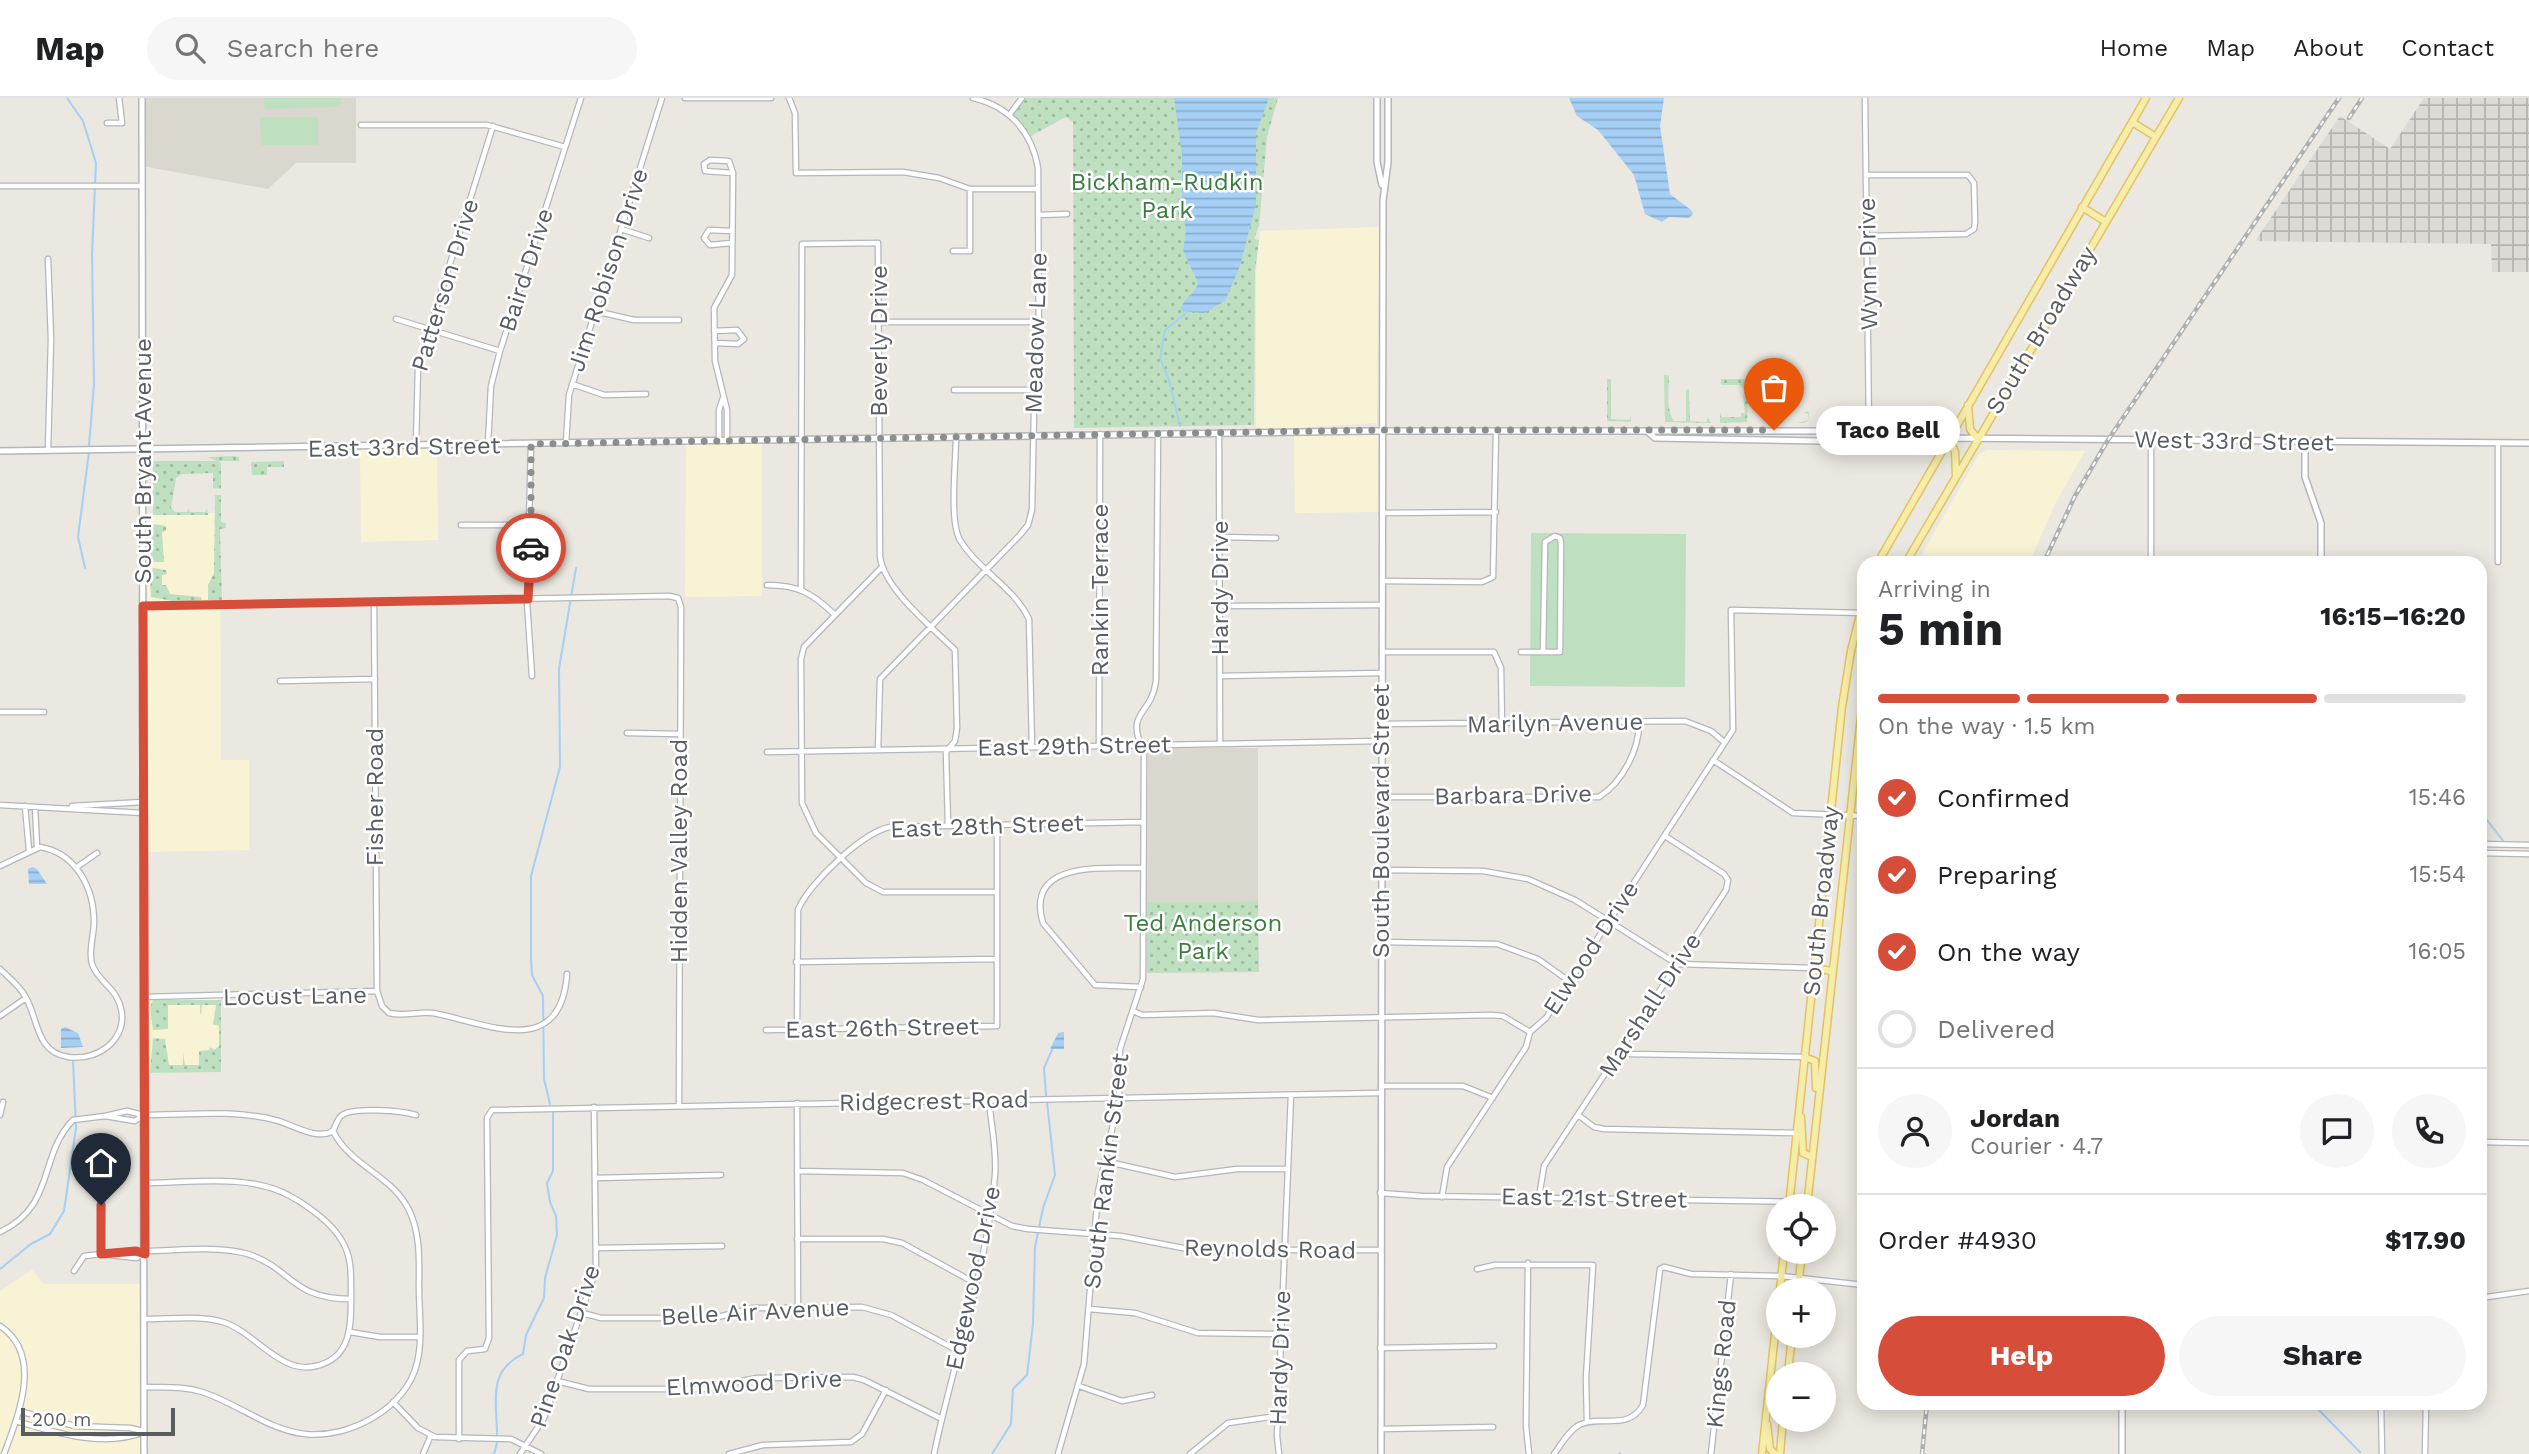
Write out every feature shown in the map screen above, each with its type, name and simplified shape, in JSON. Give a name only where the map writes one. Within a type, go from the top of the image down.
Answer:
[{"type":"main road","name":"South Broadway","points":[[1882,556],[2146,98]]},
{"type":"main road","name":"South Broadway","points":[[1910,556],[2179,98]]},
{"type":"main road","points":[[2132,122],[2156,136]]},
{"type":"main road","points":[[2082,207],[2106,222]]},
{"type":"main road","points":[[1968,405],[1970,429],[1977,438]]},
{"type":"main road","points":[[1949,438],[1955,452],[1956,477]]},
{"type":"main road","name":"South Broadway","points":[[1790,1194],[1846,677],[1857,630]]},
{"type":"main road","name":"South Broadway","points":[[1808,1194],[1857,749]]},
{"type":"main road","points":[[1814,968],[1832,971]]},
{"type":"main road","points":[[1804,1057],[1815,1061],[1818,1100]]},
{"type":"main road","points":[[1800,1104],[1802,1153],[1812,1157]]},
{"type":"main road","points":[[1781,1276],[1782,1264]]},
{"type":"main road","points":[[1762,1454],[1766,1416]]},
{"type":"main road","points":[[1768,1432],[1770,1449],[1777,1454],[1781,1432]]},
{"type":"street","points":[[107,123],[122,123],[118,98]]},
{"type":"street","name":"South Bryant Avenue","points":[[142,98],[144,1454]]},
{"type":"street","name":"Baird Drive","points":[[488,445],[491,386],[500,351],[581,98]]},
{"type":"street","name":"Jim Robison Drive","points":[[566,444],[565,413],[572,384],[663,98]]},
{"type":"street","points":[[685,98],[771,98]]},
{"type":"street","points":[[789,98],[796,121],[796,173],[903,172],[939,177],[970,188],[1038,189]]},
{"type":"street","name":"Meadow Lane","points":[[878,750],[880,679],[932,628],[1028,525],[1032,510],[1038,323],[1038,189],[1034,149],[1028,135],[1010,114],[973,98]]},
{"type":"street","points":[[1010,114],[1022,98]]},
{"type":"street","name":"South Boulevard Street","points":[[1377,98],[1377,162],[1383,188]]},
{"type":"street","name":"South Boulevard Street","points":[[1381,1454],[1383,188],[1388,162],[1388,98]]},
{"type":"street","name":"Wynn Drive","points":[[1866,98],[1869,431]]},
{"type":"street","points":[[361,125],[494,126],[565,146]]},
{"type":"street","name":"Patterson Drive","points":[[416,446],[417,374],[494,126]]},
{"type":"street","points":[[727,441],[727,413],[715,361],[715,331],[716,300],[727,288],[732,275],[733,173],[729,161],[710,160],[704,164],[706,173],[733,173]]},
{"type":"street","points":[[1867,175],[1965,173],[1973,179],[1974,196],[1974,229],[1966,234],[1868,236]]},
{"type":"street","points":[[0,187],[142,186]]},
{"type":"street","points":[[953,251],[970,251],[970,188]]},
{"type":"street","points":[[1038,215],[1067,214]]},
{"type":"street","points":[[621,229],[649,239]]},
{"type":"street","points":[[732,231],[709,230],[704,236],[705,243],[710,245],[732,243]]},
{"type":"street","name":"Beverly Drive","points":[[802,439],[802,244],[878,243],[878,541],[881,568]]},
{"type":"street","points":[[48,259],[51,339],[48,451]]},
{"type":"street","points":[[596,311],[635,320],[679,320]]},
{"type":"street","points":[[396,319],[500,351]]},
{"type":"street","points":[[879,322],[1038,323]]},
{"type":"street","points":[[715,331],[737,330],[744,339],[738,344],[715,343]]},
{"type":"street","points":[[572,384],[604,395],[646,394]]},
{"type":"street","points":[[954,390],[1037,390]]},
{"type":"street","points":[[719,441],[719,413],[723,397]]},
{"type":"street","points":[[719,413],[727,413]]},
{"type":"street","name":"East 33rd Street","points":[[0,451],[142,451],[1382,430],[1648,433],[1654,429],[1940,431],[1949,438]]},
{"type":"street","points":[[1382,581],[1490,580],[1496,568],[1496,431]]},
{"type":"street","name":"South Rankin Street","points":[[1058,1454],[1084,1364],[1094,1234],[1104,1161],[1119,1098],[1120,1049],[1141,987],[1144,753],[1136,723],[1154,695],[1156,681],[1158,433]]},
{"type":"street","name":"Hardy Drive","points":[[1219,433],[1220,744]]},
{"type":"street","name":"East 33rd Street","points":[[1648,433],[1654,438],[1755,441],[1935,443],[1949,438]]},
{"type":"street","name":"Rankin Terrace","points":[[1100,434],[1100,746]]},
{"type":"street","points":[[956,436],[957,531],[960,540],[1018,602],[1029,619],[1032,747]]},
{"type":"street","name":"West 33rd Street","points":[[1949,438],[2529,444]]},
{"type":"street","points":[[801,588],[802,439]]},
{"type":"street","points":[[2151,440],[2151,556]]},
{"type":"street","points":[[2305,442],[2305,477],[2321,523],[2321,556]]},
{"type":"street","points":[[531,444],[528,599],[532,676]]},
{"type":"street","points":[[2498,444],[2498,562]]},
{"type":"street","points":[[1382,513],[1496,512]]},
{"type":"street","points":[[461,526],[531,526]]},
{"type":"street","points":[[1521,652],[1543,652],[1560,652],[1561,544],[1560,538],[1555,536],[1545,542],[1543,652]]},
{"type":"street","points":[[1220,537],[1276,538]]},
{"type":"street","points":[[948,825],[946,752],[950,749],[957,729],[955,650],[932,628],[881,568],[808,640],[801,659],[800,751],[804,812],[816,833],[866,883],[888,893],[996,892]]},
{"type":"street","points":[[767,585],[801,588],[816,597],[834,614]]},
{"type":"street","name":"Hidden Valley Road","points":[[528,599],[669,596],[678,598],[681,604],[679,1105]]},
{"type":"street","points":[[143,606],[528,599]]},
{"type":"street","name":"Fisher Road","points":[[374,602],[377,991]]},
{"type":"street","points":[[1219,606],[1382,605]]},
{"type":"street","name":"Elwood Drive","points":[[1133,1011],[1142,1015],[1213,1013],[1258,1020],[1491,1015],[1515,1022],[1530,1032],[1546,1018],[1735,723],[1731,610],[1857,613]]},
{"type":"street","points":[[1382,652],[1494,652],[1501,668],[1502,725]]},
{"type":"street","points":[[1220,676],[1382,673]]},
{"type":"street","points":[[280,681],[375,679]]},
{"type":"street","points":[[0,712],[44,712]]},
{"type":"street","name":"Marilyn Avenue","points":[[1381,724],[1502,725],[1555,721],[1639,721],[1696,724],[1724,742]]},
{"type":"street","name":"Barbara Drive","points":[[1381,797],[1599,797],[1606,792],[1632,757],[1640,739],[1639,721]]},
{"type":"street","points":[[627,733],[680,734]]},
{"type":"street","name":"East 29th Street","points":[[767,752],[1381,741]]},
{"type":"street","points":[[1713,760],[1793,813],[1857,816]]},
{"type":"street","points":[[0,805],[61,807],[143,802]]},
{"type":"street","points":[[24,806],[30,850]]},
{"type":"street","points":[[35,807],[37,847]]},
{"type":"street","points":[[61,807],[143,813]]},
{"type":"street","name":"East 28th Street","points":[[796,1029],[796,922],[800,904],[861,839],[881,828],[1144,822]]},
{"type":"street","points":[[796,962],[996,959],[997,825]]},
{"type":"street","name":"Marshall Drive","points":[[1539,1197],[1544,1166],[1726,890],[1728,880],[1724,874],[1665,836]]},
{"type":"street","points":[[2487,844],[2529,845]]},
{"type":"street","points":[[0,866],[37,847],[58,851],[77,867],[93,903],[93,964],[117,998],[121,1012],[117,1036],[103,1052],[93,1056],[67,1057],[51,1050],[39,1036],[26,998],[0,969]]},
{"type":"street","points":[[77,867],[97,853]]},
{"type":"street","points":[[2487,853],[2529,854]]},
{"type":"street","points":[[1141,987],[1095,985],[1043,923],[1040,911],[1045,889],[1066,871],[1143,868]]},
{"type":"street","points":[[1380,870],[1504,873],[1542,884],[1575,900],[1677,964],[1814,968]]},
{"type":"street","points":[[1380,943],[1497,944],[1538,959],[1569,981]]},
{"type":"street","name":"East 26th Street","points":[[766,1030],[997,1026],[996,959]]},
{"type":"street","name":"Locust Lane","points":[[143,998],[377,991],[382,1006],[389,1013],[430,1012],[508,1031],[523,1031],[542,1023],[557,1008],[566,987],[567,974]]},
{"type":"street","points":[[0,1016],[26,998]]},
{"type":"street","points":[[1442,1197],[1447,1167],[1526,1047],[1530,1032]]},
{"type":"street","points":[[1619,1051],[1630,1054],[1804,1057]]},
{"type":"street","name":"Ridgecrest Road","points":[[459,1439],[459,1360],[467,1351],[485,1349],[489,1342],[487,1118],[490,1112],[679,1105],[1291,1094],[1463,1086],[1493,1098]]},
{"type":"street","name":"Hardy Drive","points":[[1279,1454],[1278,1416],[1291,1094]]},
{"type":"street","name":"Edgewood Drive","points":[[934,1454],[960,1352],[988,1213],[995,1167],[989,1100]]},
{"type":"street","points":[[0,1115],[3,1102]]},
{"type":"street","points":[[797,1103],[798,1307]]},
{"type":"street","name":"Pine Oak Drive","points":[[520,1454],[528,1446],[544,1418],[594,1277],[597,1248],[594,1107]]},
{"type":"street","points":[[0,1232],[19,1221],[36,1204],[66,1127],[82,1117],[127,1111],[143,1115],[248,1115],[276,1120],[323,1135],[333,1131],[341,1116],[350,1112],[400,1111],[416,1115]]},
{"type":"street","points":[[105,1116],[135,1121],[143,1115]]},
{"type":"street","points":[[1578,1115],[1594,1127],[1604,1129],[1796,1133]]},
{"type":"street","points":[[144,1387],[200,1391],[275,1426],[305,1434],[348,1429],[393,1402],[414,1373],[419,1337],[419,1247],[414,1221],[393,1188],[344,1150],[333,1131]]},
{"type":"street","points":[[2487,1142],[2529,1143]]},
{"type":"street","points":[[101,1254],[103,1145]]},
{"type":"street","points":[[1104,1161],[1175,1177],[1237,1169],[1288,1169]]},
{"type":"street","name":"Reynolds Road","points":[[797,1171],[903,1173],[923,1180],[1012,1226],[1028,1229],[1130,1237],[1193,1251],[1380,1251]]},
{"type":"street","points":[[595,1178],[721,1175]]},
{"type":"street","points":[[144,1183],[250,1184],[291,1197],[326,1223],[342,1241],[350,1263],[351,1332],[343,1349],[331,1360],[319,1366],[302,1367],[289,1364],[240,1330],[223,1322],[144,1319]]},
{"type":"street","name":"East 21st Street","points":[[1380,1193],[1442,1197],[1766,1202]]},
{"type":"street","points":[[797,1239],[883,1239],[902,1243],[975,1283]]},
{"type":"street","points":[[597,1248],[722,1245]]},
{"type":"street","points":[[74,1271],[84,1256],[101,1254],[136,1251],[240,1252],[261,1260],[303,1291],[326,1298],[351,1299]]},
{"type":"street","points":[[1528,1263],[1526,1426],[1529,1454]]},
{"type":"street","points":[[1477,1269],[1484,1265],[1528,1263],[1593,1265],[1586,1378],[1587,1422]]},
{"type":"street","points":[[1554,1454],[1571,1431],[1587,1422],[1626,1421],[1636,1416],[1643,1405],[1660,1269],[1691,1274],[1793,1278]]},
{"type":"street","name":"Kings Road","points":[[1711,1454],[1731,1274]]},
{"type":"street","points":[[1836,1282],[1857,1284]]},
{"type":"street","points":[[2487,1296],[2529,1291]]},
{"type":"street","name":"Belle Air Avenue","points":[[582,1313],[601,1318],[721,1318],[753,1308],[878,1309],[960,1352]]},
{"type":"street","points":[[1089,1309],[1135,1313],[1198,1334],[1281,1334]]},
{"type":"street","points":[[0,1326],[13,1341],[24,1366],[25,1385],[16,1422],[4,1454]]},
{"type":"street","points":[[351,1332],[380,1337],[419,1337]]},
{"type":"street","points":[[1380,1348],[1494,1346]]},
{"type":"street","name":"Elmwood Drive","points":[[557,1381],[582,1388],[704,1388],[757,1378],[853,1377],[886,1390],[942,1419]]},
{"type":"street","points":[[1079,1386],[1122,1401],[1152,1395]]},
{"type":"street","points":[[729,1454],[762,1445],[852,1442],[862,1434],[886,1390]]},
{"type":"street","points":[[393,1402],[418,1428],[431,1435],[459,1439],[511,1439],[541,1454]]},
{"type":"street","points":[[2122,1410],[2122,1454]]},
{"type":"street","points":[[2381,1410],[2382,1454]]},
{"type":"street","points":[[2425,1454],[2426,1410]]},
{"type":"street","points":[[19,1411],[75,1426],[130,1428],[144,1432]]},
{"type":"street","points":[[1190,1454],[1228,1423],[1278,1416]]},
{"type":"street","points":[[16,1422],[84,1437],[129,1438],[144,1432]]},
{"type":"street","points":[[1381,1429],[1493,1427]]},
{"type":"street","points":[[423,1454],[431,1435]]},
{"type":"shaded area","points":[[142,98],[356,98],[356,163],[296,163],[268,189],[142,166]]},
{"type":"shaded area","points":[[2424,98],[2529,98],[2529,272],[2492,272],[2491,244],[2255,241],[2340,116],[2390,149]]},
{"type":"shaded area","points":[[1379,227],[1377,423],[1256,430],[1256,272],[1260,231]]},
{"type":"shaded area","points":[[1378,433],[1379,512],[1295,513],[1294,436]]},
{"type":"shaded area","points":[[762,440],[762,596],[685,597],[686,442]]},
{"type":"shaded area","points":[[437,446],[438,540],[361,542],[360,447]]},
{"type":"shaded area","points":[[1987,450],[2085,451],[2056,502],[2032,556],[1921,556],[1979,454]]},
{"type":"shaded area","points":[[143,513],[220,513],[221,760],[249,760],[249,850],[143,852]]},
{"type":"shaded area","points":[[1148,748],[1258,748],[1258,901],[1147,902]]},
{"type":"shaded area","points":[[143,997],[221,997],[221,1072],[143,1073]]},
{"type":"shaded area","points":[[32,1270],[44,1284],[144,1284],[144,1454],[0,1454],[0,1291]]},
{"type":"green space","points":[[264,98],[341,98],[341,103],[335,107],[265,109]]},
{"type":"green space","name":"Bickham-Rudkin Park","points":[[1022,98],[1278,98],[1267,137],[1259,226],[1254,239],[1259,240],[1255,271],[1254,425],[1074,428],[1073,122],[1066,117],[1029,137],[1010,114]]},
{"type":"green space","points":[[260,117],[318,117],[318,145],[261,145]]},
{"type":"green space","points":[[1664,375],[1669,376],[1668,404],[1674,421],[1686,421],[1686,390],[1689,389],[1690,421],[1706,422],[1708,417],[1711,423],[1665,422]]},
{"type":"green space","points":[[1607,379],[1611,379],[1611,419],[1630,420],[1631,415],[1631,422],[1607,421]]},
{"type":"green space","points":[[1721,379],[1747,379],[1749,385],[1744,389],[1739,385],[1721,385]]},
{"type":"green space","points":[[1765,380],[1786,381],[1790,384],[1788,387],[1765,389],[1765,417],[1786,422],[1764,421]]},
{"type":"green space","points":[[1743,395],[1748,399],[1747,422],[1720,423],[1720,413],[1722,417],[1741,417],[1741,413],[1745,413]]},
{"type":"green space","points":[[207,457],[239,457],[239,461],[218,461],[221,463],[221,489],[213,488],[213,473],[182,474],[176,478],[171,508],[175,512],[187,512],[188,508],[190,512],[205,512],[207,508],[208,515],[153,515],[153,461],[217,461]]},
{"type":"green space","points":[[284,461],[284,467],[267,467],[267,475],[252,475],[251,462]]},
{"type":"green space","points":[[215,495],[221,495],[221,522],[226,523],[226,528],[220,529],[222,602],[208,600],[208,585],[214,573]]},
{"type":"green space","points":[[153,524],[166,526],[166,531],[162,532],[164,562],[153,562],[150,553]]},
{"type":"green space","points":[[1531,533],[1686,534],[1685,687],[1530,686]]},
{"type":"green space","points":[[153,568],[166,570],[167,574],[162,575],[162,585],[166,585],[170,594],[201,597],[202,600],[183,603],[151,597],[150,576]]},
{"type":"green space","name":"Ted Anderson Park","points":[[1258,901],[1259,972],[1147,973],[1147,902]]},
{"type":"green space","points":[[153,1000],[221,1000],[221,1072],[150,1073],[153,1038],[165,1039],[169,1065],[183,1065],[183,1052],[185,1065],[199,1065],[199,1051],[209,1050],[210,1047],[214,1050],[219,1046],[219,1026],[213,1024],[216,1005],[202,1005],[201,1018],[200,1005],[168,1005],[168,1029],[153,1030],[150,1007]]},
{"type":"water","points":[[1174,98],[1269,98],[1256,133],[1256,204],[1240,266],[1225,301],[1204,313],[1181,311],[1183,303],[1198,283],[1183,250],[1186,232],[1182,208],[1182,155]]},
{"type":"water","points":[[1569,98],[1664,98],[1660,126],[1670,194],[1693,214],[1689,218],[1669,217],[1662,222],[1645,214],[1634,175],[1598,130],[1577,116]]},
{"type":"water","points":[[28,869],[37,869],[47,884],[29,884]]},
{"type":"water","points":[[65,1027],[78,1033],[83,1047],[61,1048],[61,1029]]},
{"type":"water","points":[[1064,1032],[1064,1049],[1050,1049],[1058,1033]]},
{"type":"waterway","points":[[67,98],[83,121],[96,163],[92,254],[94,384],[89,446]]},
{"type":"waterway","points":[[1180,426],[1169,380],[1160,358],[1165,330],[1186,313]]},
{"type":"waterway","points":[[85,568],[78,537],[89,452]]},
{"type":"waterway","points":[[550,1104],[544,1079],[543,996],[532,975],[531,876],[560,767],[559,669],[576,568]]},
{"type":"waterway","points":[[2487,820],[2504,842]]},
{"type":"waterway","points":[[1046,1096],[1044,1068],[1052,1050]]},
{"type":"waterway","points":[[0,1269],[31,1244],[50,1234],[64,1211],[76,1128],[73,1060]]},
{"type":"waterway","points":[[992,1454],[1011,1424],[1013,1389],[1027,1375],[1033,1324],[1035,1247],[1043,1208],[1055,1175],[1047,1102]]},
{"type":"waterway","points":[[497,1435],[496,1388],[504,1369],[523,1354],[526,1335],[544,1298],[545,1278],[557,1235],[556,1216],[550,1202],[547,1183],[553,1171],[553,1112]]},
{"type":"waterway","points":[[2319,1410],[2360,1452]]},
{"type":"waterway","points":[[494,1454],[497,1443]]},
{"type":"railway","points":[[2047,556],[2075,496],[2108,440],[2339,98]]},
{"type":"railway","points":[[2349,118],[2362,98]]},
{"type":"railway","points":[[1922,1454],[1926,1410]]},
{"type":"way so far","points":[[531,548],[531,444],[1382,430],[1648,433],[1654,429],[1774,430]]},
{"type":"place","name":"Taco Bell","points":[[1774,430]]},
{"type":"route","points":[[101,1205],[101,1254],[136,1251],[145,1254],[143,606],[528,599],[531,548]]}]
